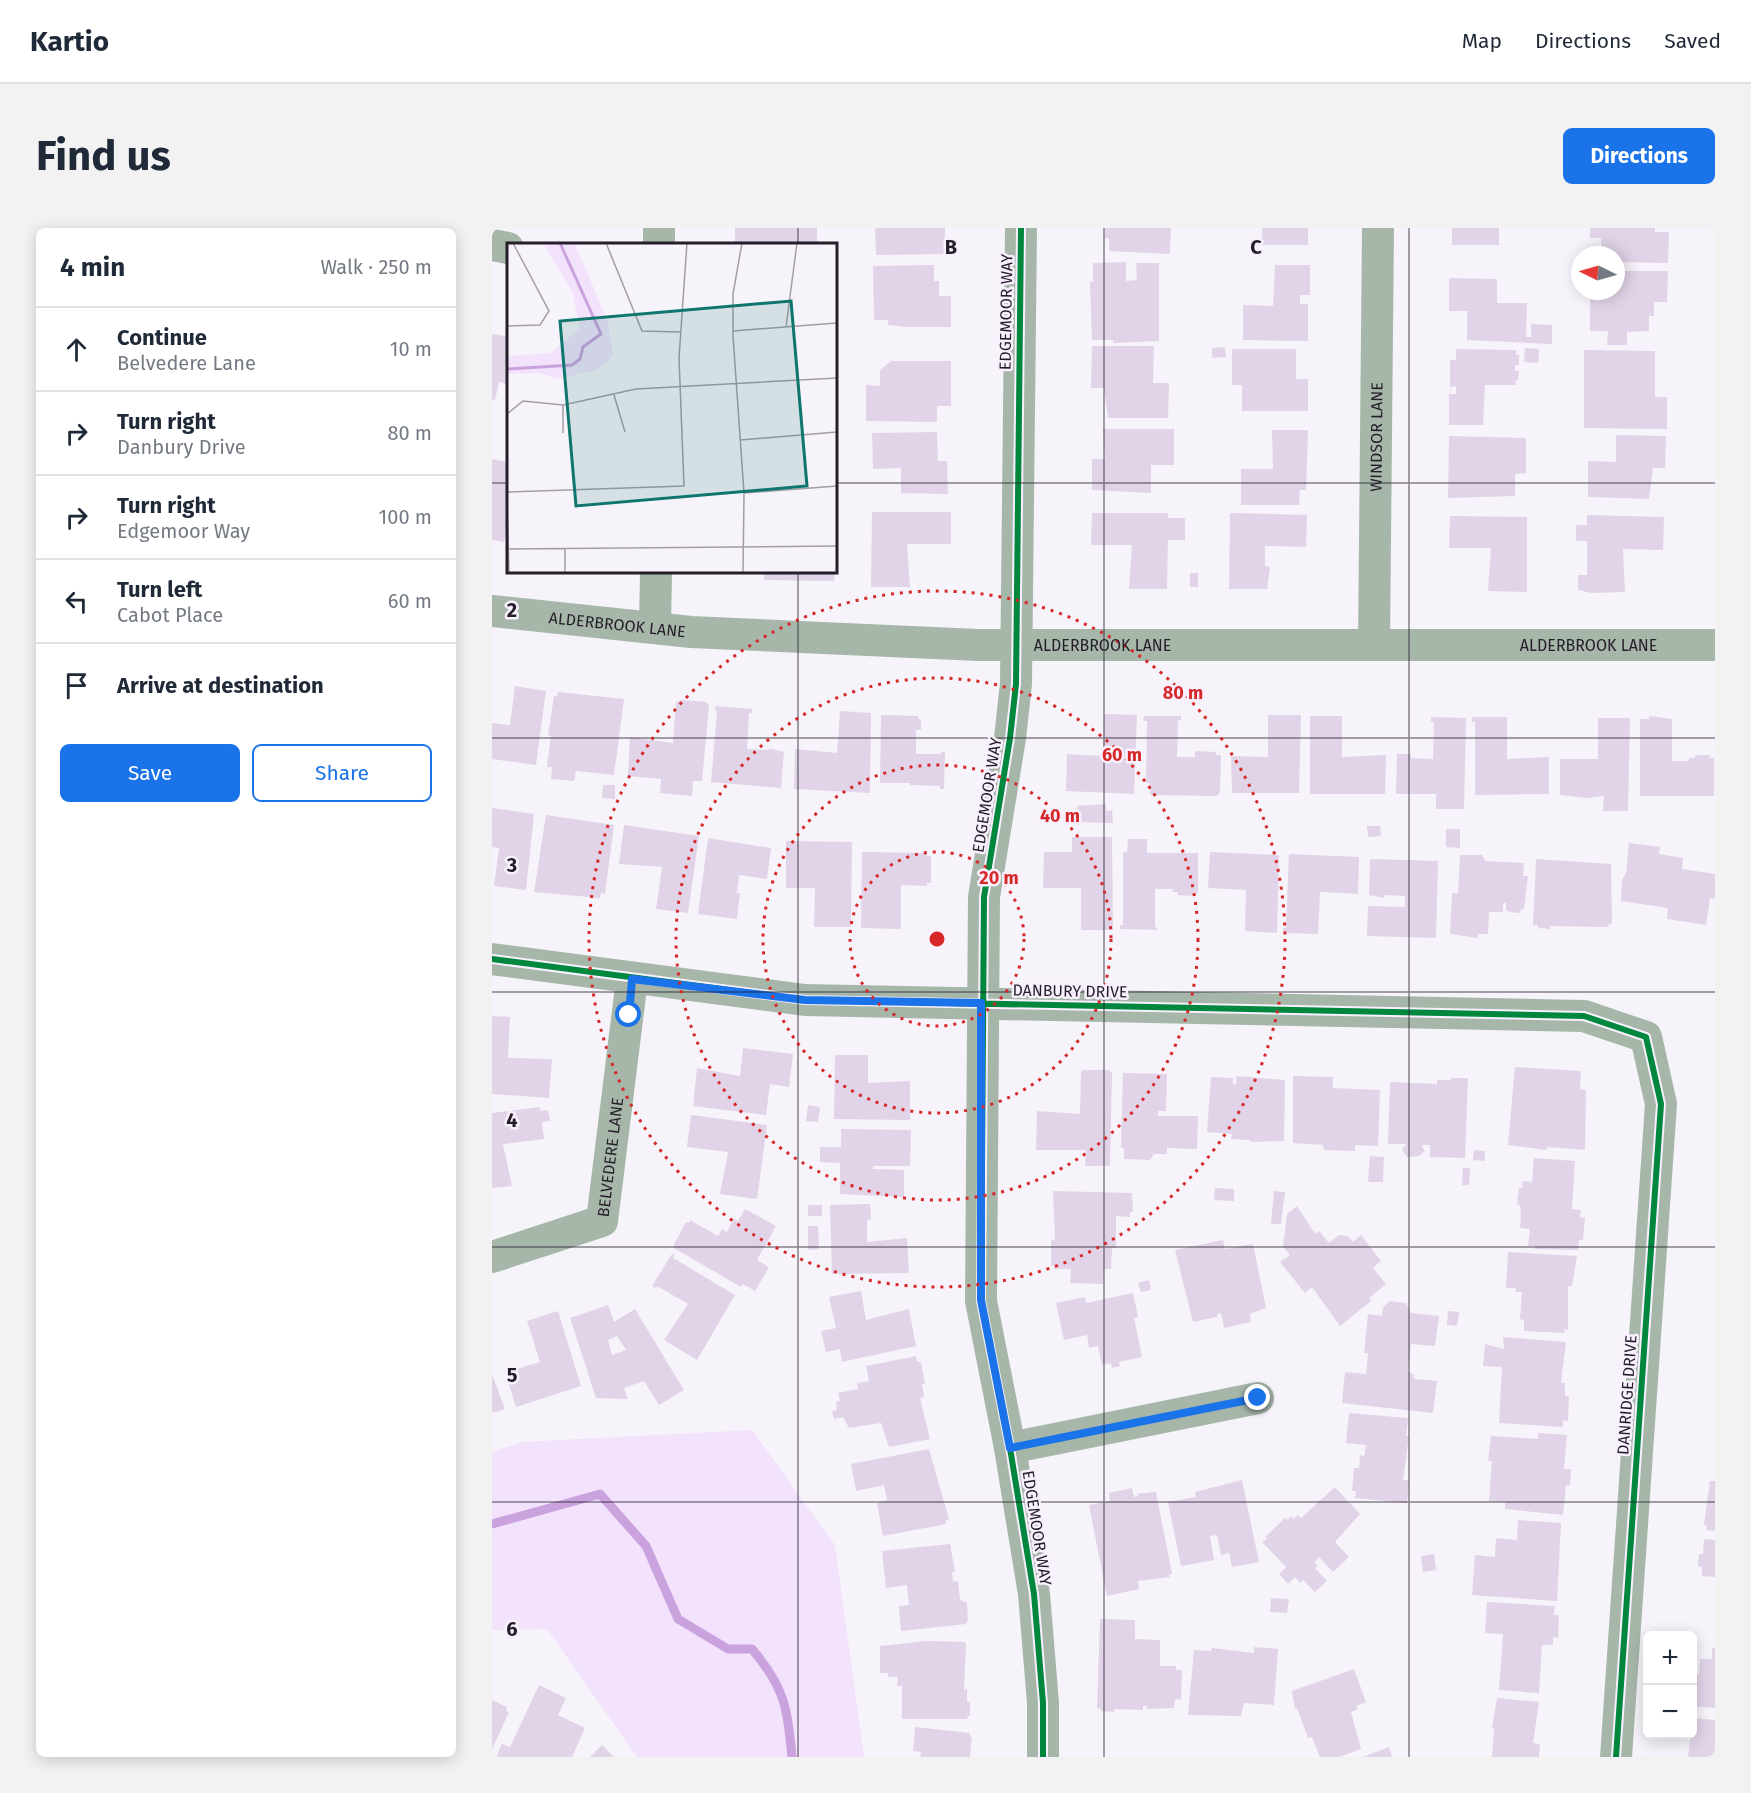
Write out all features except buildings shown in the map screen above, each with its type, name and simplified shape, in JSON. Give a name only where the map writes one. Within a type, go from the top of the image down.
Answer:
[{"type":"street","name":"EDGEMOOR WAY","points":[[1021,228],[1017,645],[1010,738],[984,897],[981,1003],[981,1300],[1010,1448],[1034,1594],[1043,1703],[1043,1757]]},
{"type":"street","name":"WINDSOR LANE","points":[[1374,645],[1378,228]]},
{"type":"street","points":[[492,245],[507,248]]},
{"type":"street","points":[[655,628],[656,573]]},
{"type":"street","name":"ALDERBROOK LANE","points":[[492,611],[655,628],[954,644],[1715,645]]},
{"type":"street","name":"DANBURY DRIVE","points":[[492,959],[805,1000],[1584,1016],[1646,1037]]},
{"type":"street","name":"BELVEDERE LANE","points":[[492,1257],[602,1221],[632,979]]},
{"type":"street","name":"DANRIDGE DRIVE","points":[[1616,1757],[1661,1104],[1646,1037]]},
{"type":"street","points":[[1010,1448],[1258,1398]]},
{"type":"shaded area","points":[[752,1430],[835,1545],[864,1757],[637,1757],[547,1629],[492,1630],[492,1452],[522,1442]]},
{"type":"waterway","points":[[492,1524],[600,1494],[646,1546],[678,1619],[728,1649],[752,1649],[763,1663],[778,1687],[786,1711],[792,1757]]},
{"type":"cycle path","points":[[1021,228],[1016,684],[1010,738],[984,897],[981,1301],[1010,1448],[1034,1594],[1043,1703],[1043,1757]]},
{"type":"cycle path","points":[[492,959],[805,1000],[1584,1016],[1646,1037],[1661,1104],[1616,1757]]},
{"type":"route","points":[[629,1015],[632,979],[805,1000],[981,1003],[981,1300],[1010,1448],[1258,1398]]}]
